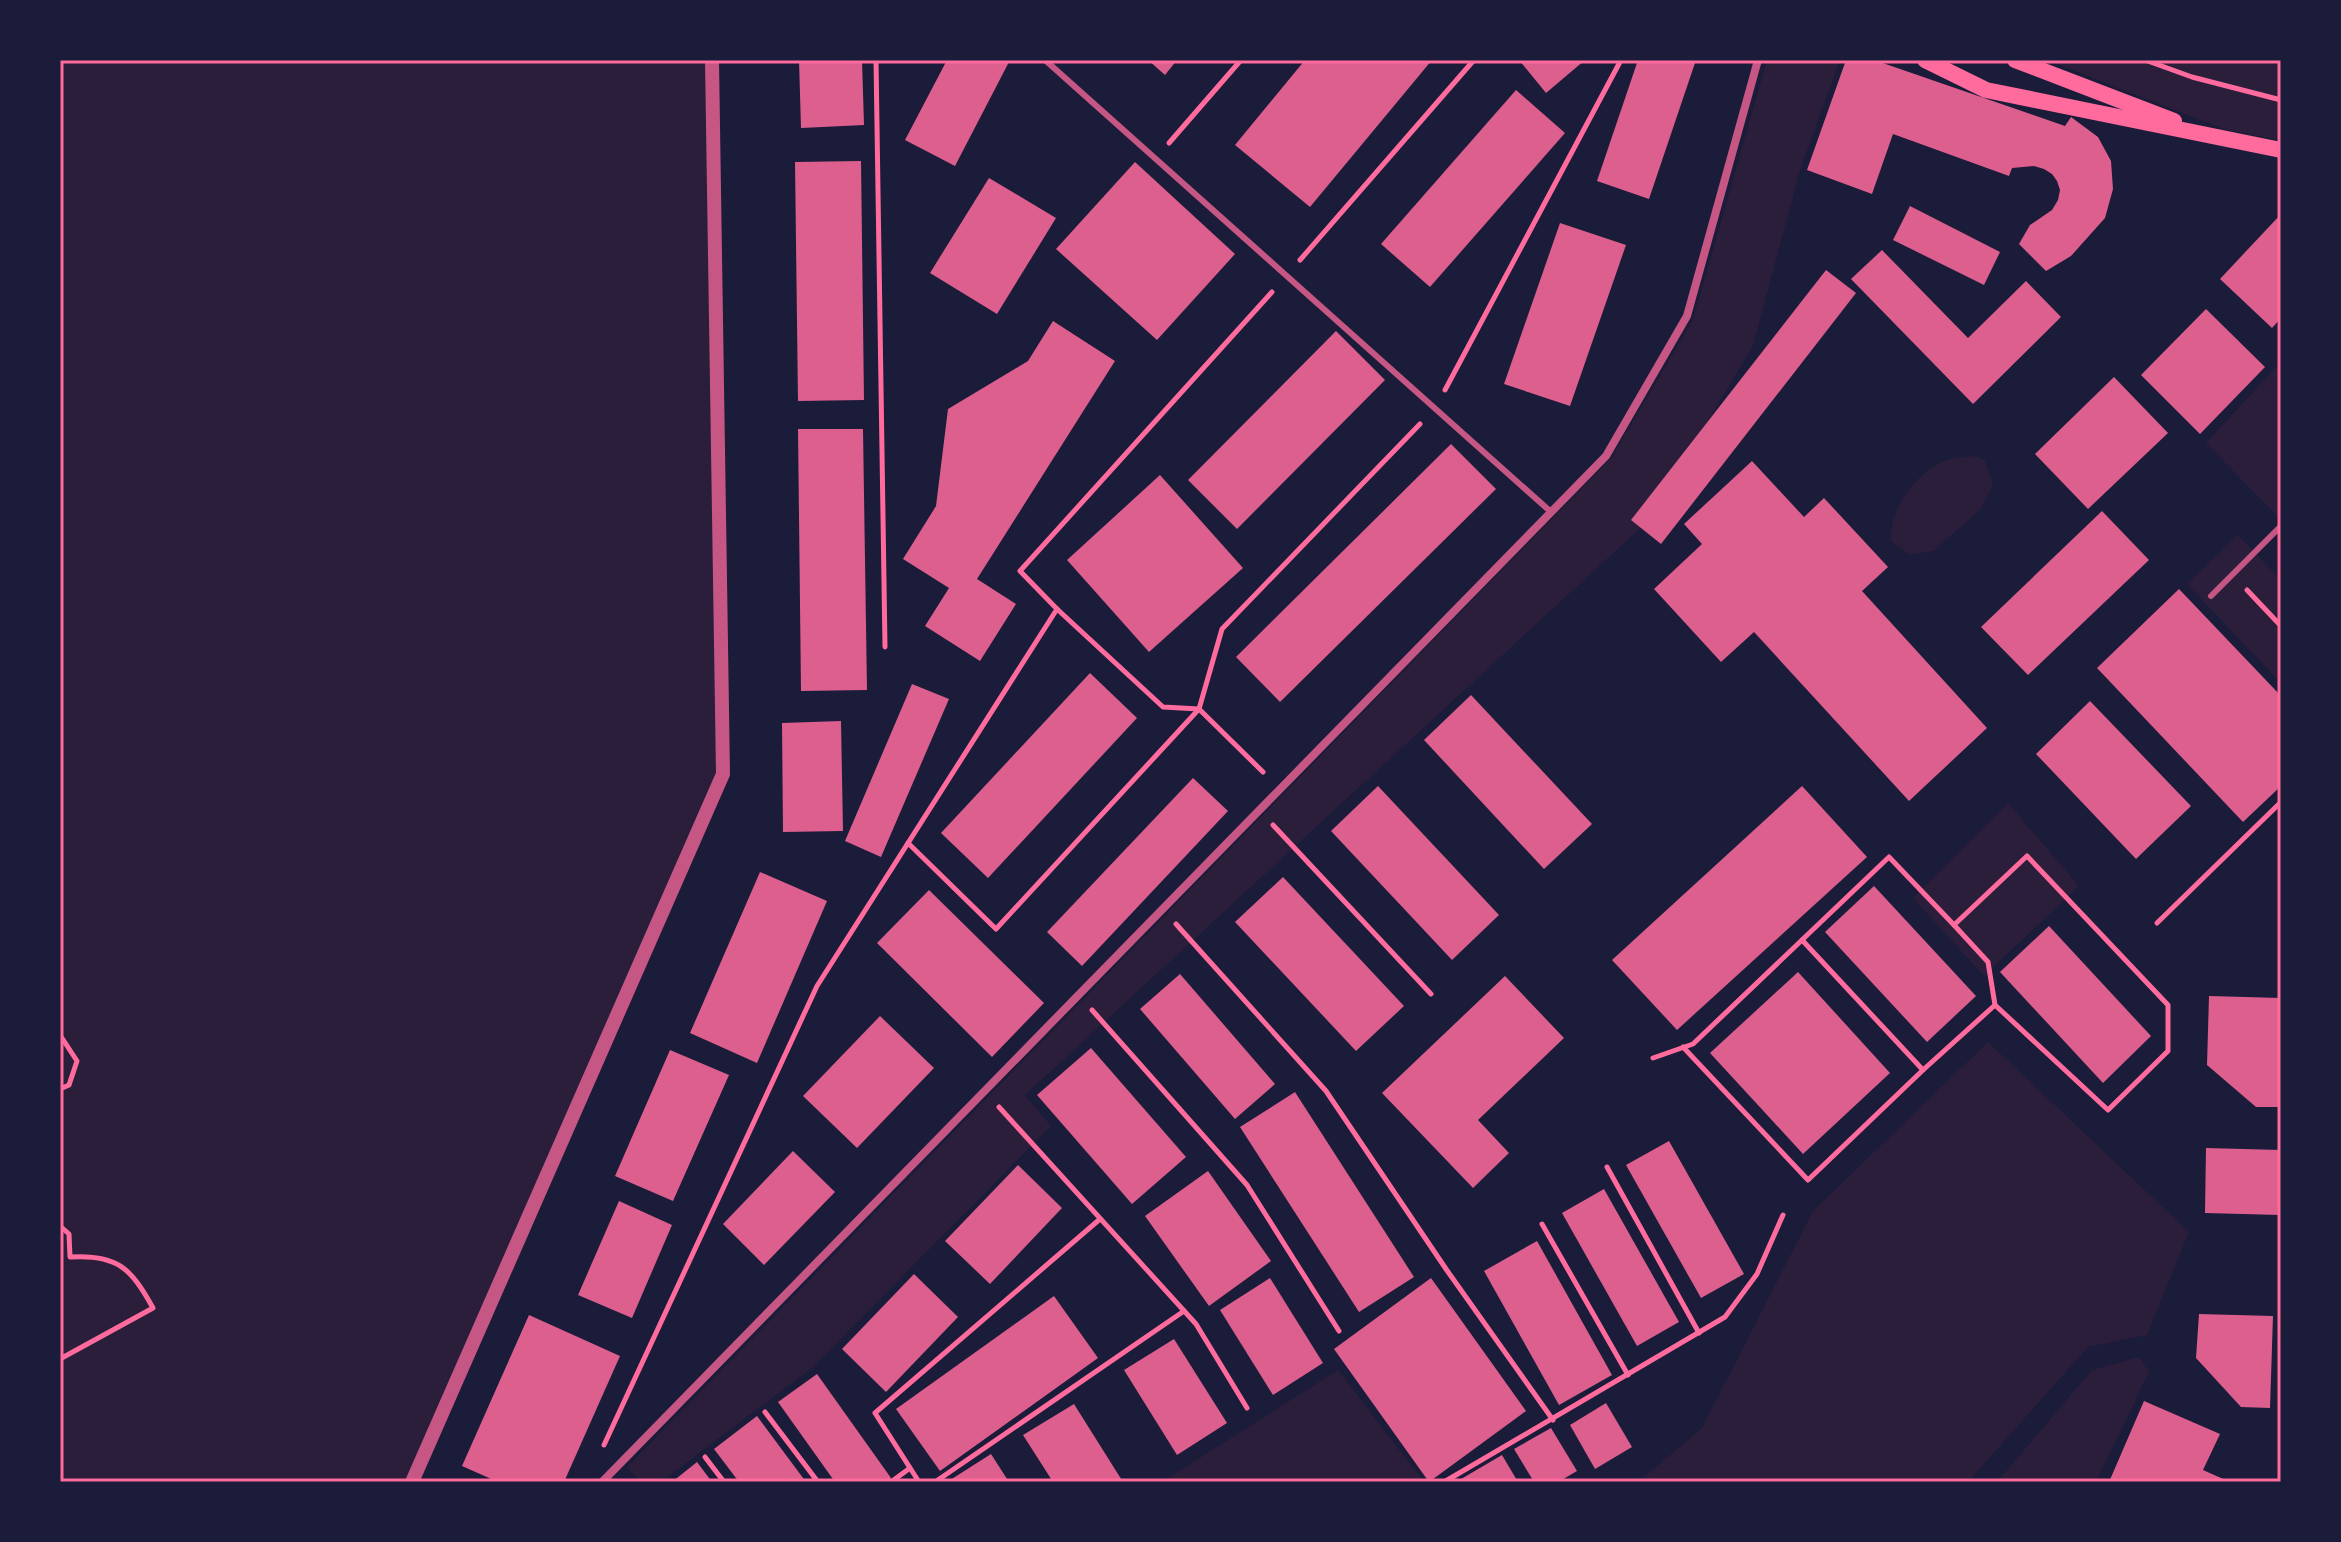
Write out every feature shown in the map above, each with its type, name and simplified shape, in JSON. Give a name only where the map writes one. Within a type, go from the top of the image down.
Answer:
[{"type":"main road","points":[[1925,60],[1986,90],[2281,150]]},
{"type":"main road","points":[[2015,60],[2220,139]]},
{"type":"street","points":[[412,1482],[723,774],[712,60]]},
{"type":"street","points":[[602,1482],[1606,456],[1687,316],[1758,60]]},
{"type":"lane","points":[[1045,60],[1551,512]]},
{"type":"lane","points":[[2211,596],[2281,526]]},
{"type":"path","points":[[876,60],[885,647]]},
{"type":"path","points":[[1155,159],[1241,60]]},
{"type":"path","points":[[1280,789],[1199,709],[1163,707],[1020,571],[1286,276],[1474,60]]},
{"type":"path","points":[[908,843],[996,929],[1199,709],[1222,629],[1435,408],[1621,60]]},
{"type":"path","points":[[2145,60],[2192,77],[2281,100]]},
{"type":"path","points":[[2232,575],[2281,626]]},
{"type":"path","points":[[600,1454],[817,986],[1057,609]]},
{"type":"path","points":[[2157,923],[2281,802]]},
{"type":"path","points":[[1259,810],[1431,994]]},
{"type":"path","points":[[1653,1058],[1693,1044],[1889,857],[1988,962],[1995,1005],[2108,1110],[2168,1051],[2168,1005],[2027,856],[1954,925]]},
{"type":"path","points":[[1162,909],[1326,1091],[1553,1420]]},
{"type":"path","points":[[1802,940],[1923,1070]]},
{"type":"path","points":[[1078,994],[1247,1185],[1339,1331]]},
{"type":"path","points":[[1683,1047],[1808,1180],[1995,1005]]},
{"type":"path","points":[[60,1035],[77,1061],[69,1085],[60,1089]]},
{"type":"path","points":[[984,1090],[1196,1324],[1247,1408]]},
{"type":"path","points":[[1607,1167],[1699,1333]]},
{"type":"path","points":[[1444,1482],[1725,1317],[1757,1274],[1783,1215]]},
{"type":"path","points":[[919,1482],[875,1413],[1100,1219]]},
{"type":"path","points":[[1542,1224],[1628,1375]]},
{"type":"path","points":[[60,1226],[69,1234],[70,1257],[89,1256],[117,1262],[141,1286],[153,1308],[60,1359]]},
{"type":"path","points":[[935,1482],[1184,1311]]},
{"type":"path","points":[[765,1412],[818,1482]]},
{"type":"path","points":[[705,1457],[724,1482]]},
{"type":"path","points":[[891,1482],[910,1468]]},
{"type":"shaded area","points":[[60,60],[710,60],[721,774],[407,1482],[60,1482]]},
{"type":"shaded area","points":[[1767,60],[1840,60],[1800,170],[1753,346],[1647,522],[1025,1095],[1051,1126],[813,1367],[661,1482],[641,1482],[627,1467],[1611,458],[1693,320]]},
{"type":"shaded area","points":[[2047,60],[2281,60],[2281,140],[2226,130]]},
{"type":"shaded area","points":[[2281,362],[2281,520],[2206,443]]},
{"type":"shaded area","points":[[1976,456],[1985,461],[1993,485],[1981,509],[1933,551],[1910,555],[1891,541],[1897,510],[1924,473],[1954,458]]},
{"type":"shaded area","points":[[2238,535],[2281,580],[2281,683],[2187,584]]},
{"type":"shaded area","points":[[2008,803],[2079,886],[1984,976],[1913,898]]},
{"type":"shaded area","points":[[1988,1042],[2189,1232],[2147,1335],[2088,1347],[1968,1482],[1638,1482],[1702,1428],[1813,1211]]},
{"type":"shaded area","points":[[2139,1357],[2149,1372],[2096,1482],[1997,1482],[2092,1370]]},
{"type":"shaded area","points":[[1338,1370],[1421,1478],[1417,1482],[1162,1482]]},
{"type":"building","points":[[799,60],[862,60],[864,125],[801,128]]},
{"type":"building","points":[[947,60],[1010,60],[955,166],[905,140]]},
{"type":"building","points":[[1148,60],[1177,60],[1165,75]]},
{"type":"building","points":[[1305,60],[1432,60],[1310,207],[1235,145]]},
{"type":"building","points":[[1519,60],[1585,60],[1546,93]]},
{"type":"building","points":[[1638,60],[1696,60],[1649,199],[1597,181]]},
{"type":"building","points":[[1846,60],[1874,60],[2065,126],[2071,117],[2098,137],[2111,161],[2113,189],[2105,218],[2071,256],[2046,271],[2019,244],[2030,225],[2052,210],[2058,200],[2060,190],[2057,181],[2044,169],[2034,166],[2012,168],[2009,176],[1893,134],[1872,194],[1807,170]]},
{"type":"building","points":[[1516,90],[1565,133],[1430,287],[1381,244]]},
{"type":"building","points":[[861,161],[864,400],[798,401],[795,162]]},
{"type":"building","points":[[1135,162],[1235,254],[1157,340],[1056,249]]},
{"type":"building","points":[[989,178],[1056,218],[997,314],[930,273]]},
{"type":"building","points":[[1910,206],[2000,252],[1984,285],[1893,240]]},
{"type":"building","points":[[2281,214],[2281,318],[2272,328],[2220,279]]},
{"type":"building","points":[[1560,223],[1626,245],[1570,406],[1504,384]]},
{"type":"building","points":[[1882,250],[1968,338],[2026,281],[2061,317],[1973,404],[1851,279]]},
{"type":"building","points":[[1826,270],[1856,293],[1661,544],[1631,520]]},
{"type":"building","points":[[2206,309],[2265,367],[2200,434],[2141,375]]},
{"type":"building","points":[[1053,321],[1115,361],[977,579],[1016,604],[980,661],[925,626],[949,588],[903,559],[936,506],[948,409],[1028,361]]},
{"type":"building","points":[[1336,331],[1385,380],[1237,529],[1188,480]]},
{"type":"building","points":[[2114,377],[2168,433],[2088,509],[2035,454]]},
{"type":"building","points":[[798,429],[863,429],[867,690],[801,691]]},
{"type":"building","points":[[1451,444],[1496,489],[1280,702],[1236,657]]},
{"type":"building","points":[[1752,461],[1804,517],[1824,498],[1888,567],[1862,591],[1987,728],[1909,801],[1754,632],[1721,662],[1654,589],[1702,544],[1684,524]]},
{"type":"building","points":[[1160,475],[1243,568],[1149,652],[1067,560]]},
{"type":"building","points":[[2102,511],[2149,560],[2028,675],[1981,627]]},
{"type":"building","points":[[2179,589],[2281,696],[2281,786],[2243,822],[2097,668]]},
{"type":"building","points":[[1090,673],[1137,718],[988,878],[941,833]]},
{"type":"building","points":[[912,684],[949,699],[881,857],[845,841]]},
{"type":"building","points":[[1471,695],[1592,824],[1544,869],[1424,740]]},
{"type":"building","points":[[2090,701],[2191,806],[2136,859],[2036,754]]},
{"type":"building","points":[[841,721],[843,831],[783,832],[782,723]]},
{"type":"building","points":[[1193,778],[1228,811],[1082,966],[1047,932]]},
{"type":"building","points":[[1378,786],[1499,915],[1452,960],[1331,831]]},
{"type":"building","points":[[1802,786],[1867,857],[1677,1030],[1612,960]]},
{"type":"building","points":[[760,872],[827,901],[757,1063],[690,1033]]},
{"type":"building","points":[[1283,877],[1404,1006],[1356,1051],[1235,922]]},
{"type":"building","points":[[1874,886],[1976,996],[1927,1042],[1825,932]]},
{"type":"building","points":[[929,890],[1044,1003],[992,1057],[877,943]]},
{"type":"building","points":[[2049,926],[2151,1036],[2103,1083],[2000,972]]},
{"type":"building","points":[[1798,972],[1890,1073],[1803,1154],[1710,1053]]},
{"type":"building","points":[[1180,974],[1275,1084],[1235,1119],[1140,1009]]},
{"type":"building","points":[[1505,976],[1564,1038],[1478,1120],[1509,1153],[1473,1188],[1382,1093]]},
{"type":"building","points":[[2209,996],[2281,998],[2281,1107],[2256,1107],[2207,1065]]},
{"type":"building","points":[[880,1016],[934,1068],[857,1148],[803,1096]]},
{"type":"building","points":[[1091,1048],[1186,1157],[1132,1204],[1037,1095]]},
{"type":"building","points":[[670,1050],[729,1075],[673,1201],[615,1176]]},
{"type":"building","points":[[1295,1092],[1414,1277],[1359,1312],[1240,1127]]},
{"type":"building","points":[[1669,1141],[1744,1274],[1701,1298],[1626,1165]]},
{"type":"building","points":[[2206,1148],[2281,1150],[2280,1215],[2205,1213]]},
{"type":"building","points":[[793,1151],[835,1192],[764,1265],[723,1224]]},
{"type":"building","points":[[1018,1165],[1062,1208],[990,1284],[945,1241]]},
{"type":"building","points":[[1208,1171],[1271,1261],[1209,1306],[1145,1216]]},
{"type":"building","points":[[1604,1189],[1679,1322],[1637,1346],[1562,1213]]},
{"type":"building","points":[[619,1201],[672,1225],[632,1318],[578,1295]]},
{"type":"building","points":[[1537,1241],[1612,1375],[1559,1405],[1484,1271]]},
{"type":"building","points":[[914,1274],[958,1317],[886,1392],[842,1349]]},
{"type":"building","points":[[1270,1278],[1323,1363],[1273,1395],[1220,1310]]},
{"type":"building","points":[[1431,1278],[1526,1411],[1429,1482],[1334,1349]]},
{"type":"building","points":[[1054,1296],[1098,1358],[940,1471],[896,1409]]},
{"type":"building","points":[[2199,1314],[2273,1316],[2270,1408],[2241,1407],[2196,1358]]},
{"type":"building","points":[[529,1315],[620,1356],[564,1482],[498,1482],[462,1466]]},
{"type":"building","points":[[1174,1339],[1227,1423],[1177,1455],[1124,1370]]},
{"type":"building","points":[[817,1374],[891,1478],[886,1482],[835,1482],[778,1402]]},
{"type":"building","points":[[2144,1401],[2220,1434],[2203,1470],[2230,1482],[2109,1482]]},
{"type":"building","points":[[1606,1403],[1632,1447],[1595,1469],[1570,1425]]},
{"type":"building","points":[[1074,1404],[1123,1482],[1053,1482],[1023,1435]]},
{"type":"building","points":[[757,1416],[806,1482],[739,1482],[714,1449]]},
{"type":"building","points":[[1551,1428],[1577,1471],[1558,1482],[1534,1482],[1514,1449]]},
{"type":"building","points":[[991,1454],[1009,1482],[947,1482]]},
{"type":"building","points":[[1502,1455],[1518,1482],[1456,1482]]},
{"type":"building","points":[[697,1462],[712,1482],[672,1482]]}]
